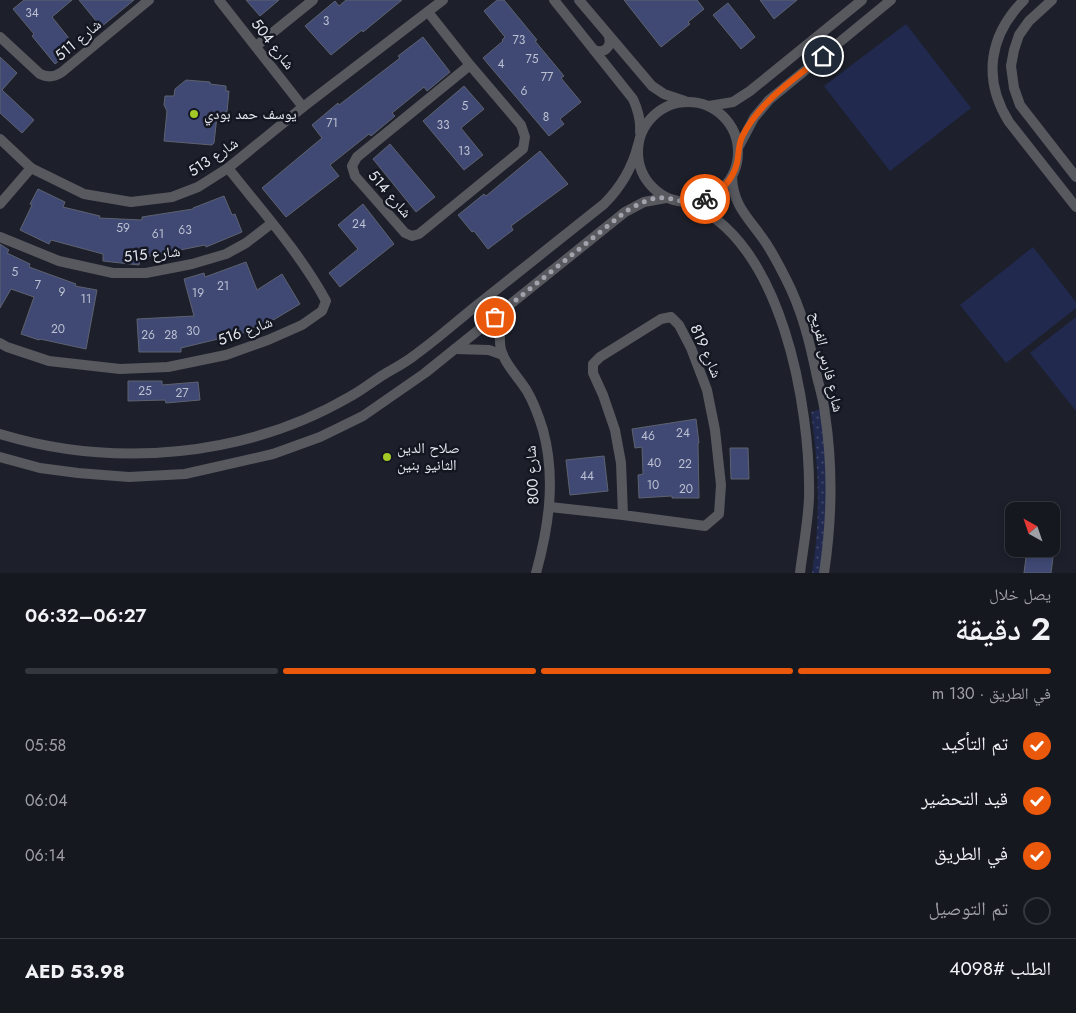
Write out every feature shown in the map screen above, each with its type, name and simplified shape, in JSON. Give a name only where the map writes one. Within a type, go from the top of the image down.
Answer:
[{"type":"street","name":"شارع 511","points":[[0,37],[40,74],[48,77],[55,76],[149,0]]},
{"type":"street","name":"شارع 504","points":[[219,0],[303,107]]},
{"type":"street","points":[[256,46],[313,0]]},
{"type":"street","name":"شارع 513","points":[[0,139],[32,168],[84,194],[131,202],[172,197],[198,187],[228,168],[303,107],[443,0]]},
{"type":"street","points":[[554,0],[633,99],[640,123],[638,161],[643,176],[652,189],[666,198],[686,203],[714,216],[729,230],[743,247],[767,286],[776,306],[791,349],[804,416],[809,498],[800,573]]},
{"type":"street","points":[[579,0],[652,86],[664,94],[677,99],[710,106],[733,102],[746,94],[862,0]]},
{"type":"street","points":[[738,148],[754,118],[770,100],[891,0]]},
{"type":"street","points":[[1024,0],[998,35],[992,66],[995,91],[1000,108],[1008,122],[1076,207]]},
{"type":"street","points":[[1052,0],[1029,21],[1019,36],[1011,66],[1014,88],[1020,105],[1076,177]]},
{"type":"street","name":"شارع 514","points":[[428,12],[521,125],[525,137],[523,149],[419,234],[412,236],[405,233],[355,176],[352,166],[357,157],[470,65]]},
{"type":"street","points":[[594,50],[603,52],[607,49],[610,41],[609,37]]},
{"type":"street","points":[[0,434],[45,446],[86,452],[138,454],[186,451],[226,445],[270,432],[312,416],[351,396],[414,356],[604,204],[622,184],[632,165],[647,122],[660,110],[674,104],[691,102]]},
{"type":"street","points":[[686,203],[700,201],[712,196],[723,188],[732,177],[737,163],[738,148],[734,131],[724,117],[710,106]]},
{"type":"street","points":[[1008,122],[1019,122],[1024,117],[1024,111]]},
{"type":"street","points":[[0,204],[32,168]]},
{"type":"street","name":"شارع 516","points":[[0,343],[7,348],[49,361],[120,369],[168,367],[226,355],[302,325],[322,311],[326,300],[316,281],[228,168]]},
{"type":"street","name":"شارع فارس الفريح","points":[[732,177],[737,203],[776,261],[796,300],[810,341],[825,412],[830,453],[829,534],[824,573]]},
{"type":"street","points":[[0,457],[40,468],[78,473],[129,476],[185,474],[273,454],[320,437],[363,416],[425,373],[625,212],[644,202],[666,198]]},
{"type":"street","name":"شارع 515","points":[[0,237],[59,261],[113,273],[146,273],[192,264],[226,254],[246,243],[272,223]]},
{"type":"street","name":"شارع 800","points":[[508,307],[500,328],[500,343],[503,355],[527,392],[537,413],[543,430],[550,467],[550,507],[545,541],[536,573]]},
{"type":"street","name":"شارع 819","points":[[550,507],[705,526],[720,514],[721,485],[715,430],[707,390],[691,348],[679,325],[671,317],[661,319],[600,357],[593,364],[593,373],[615,430],[621,463],[623,515]]},
{"type":"street","points":[[455,349],[489,350],[503,355]]},
{"type":"shaded area","points":[[906,24],[971,108],[890,171],[824,86]]},
{"type":"shaded area","points":[[1033,247],[1076,302],[1076,308],[1006,363],[960,305]]},
{"type":"shaded area","points":[[1076,317],[1076,411],[1030,353]]},
{"type":"shaded area","points":[[821,409],[828,477],[822,573],[812,573],[817,533],[818,492],[811,412]]},
{"type":"building","points":[[24,0],[72,0],[52,17],[76,47],[55,64],[32,36],[34,34],[13,9]]},
{"type":"building","points":[[79,0],[134,0],[101,27]]},
{"type":"building","points":[[246,0],[279,0],[260,16]]},
{"type":"building","points":[[346,0],[402,0],[331,55],[305,26],[335,1],[339,6]]},
{"type":"building","points":[[497,0],[504,0],[537,40],[535,41],[564,76],[561,78],[581,102],[560,119],[564,124],[549,136],[483,58],[503,41],[505,37],[484,11]]},
{"type":"building","points":[[624,0],[697,0],[704,9],[688,22],[690,24],[661,47]]},
{"type":"building","points":[[760,0],[797,0],[774,19]]},
{"type":"building","points":[[728,3],[755,37],[741,49],[713,15]]},
{"type":"building","points":[[423,37],[450,72],[427,91],[424,87],[392,113],[395,116],[371,136],[369,134],[330,165],[339,176],[286,217],[262,188],[322,138],[312,125],[338,103],[339,105],[400,58],[398,56]]},
{"type":"building","points":[[0,57],[17,73],[2,90],[34,120],[22,133],[0,113]]},
{"type":"building","name":"يوسف حمد بودي","points":[[186,80],[210,82],[210,84],[226,86],[226,91],[229,91],[227,112],[222,112],[222,117],[217,116],[214,143],[212,145],[164,141],[167,111],[164,105],[165,96],[174,96],[175,89]]},
{"type":"building","points":[[464,86],[484,109],[461,128],[483,155],[464,170],[423,121]]},
{"type":"building","points":[[390,144],[435,197],[416,212],[373,159]]},
{"type":"building","points":[[540,151],[568,184],[511,226],[513,230],[488,249],[458,215],[484,194],[486,196]]},
{"type":"building","points":[[38,189],[65,202],[63,207],[100,216],[99,218],[142,220],[142,217],[193,209],[224,196],[232,215],[235,214],[242,232],[206,247],[205,245],[140,258],[139,265],[103,261],[103,254],[51,240],[49,244],[20,230]]},
{"type":"building","points":[[363,204],[394,244],[340,287],[329,273],[358,249],[338,225]]},
{"type":"building","points":[[0,244],[9,250],[7,253],[30,264],[29,267],[76,284],[75,286],[97,290],[86,349],[39,340],[21,334],[34,297],[11,289],[0,308]]},
{"type":"building","points":[[246,262],[257,290],[282,274],[300,304],[275,319],[250,329],[251,331],[181,348],[181,352],[139,352],[137,319],[194,316],[184,279],[204,273],[205,277]]},
{"type":"building","points":[[128,381],[162,381],[162,385],[198,382],[200,400],[166,403],[165,400],[128,401]]},
{"type":"building","points":[[696,419],[699,443],[699,498],[672,498],[672,496],[639,498],[638,475],[643,474],[642,447],[635,448],[632,429]]},
{"type":"building","points":[[730,448],[748,448],[749,479],[731,479]]},
{"type":"building","points":[[604,456],[608,491],[570,495],[566,460]]},
{"type":"building","points":[[1026,558],[1053,558],[1051,573],[1024,573]]},
{"type":"way so far","points":[[495,317],[634,206],[655,199],[666,198],[686,203],[705,199]]},
{"type":"place","name":"يوسف حمد بودي","points":[[194,114]]},
{"type":"place","name":"صلاح الدين الثانيو بنين","points":[[387,457]]},
{"type":"route","points":[[705,199],[723,188],[732,177],[742,137],[762,108],[823,56]]}]
